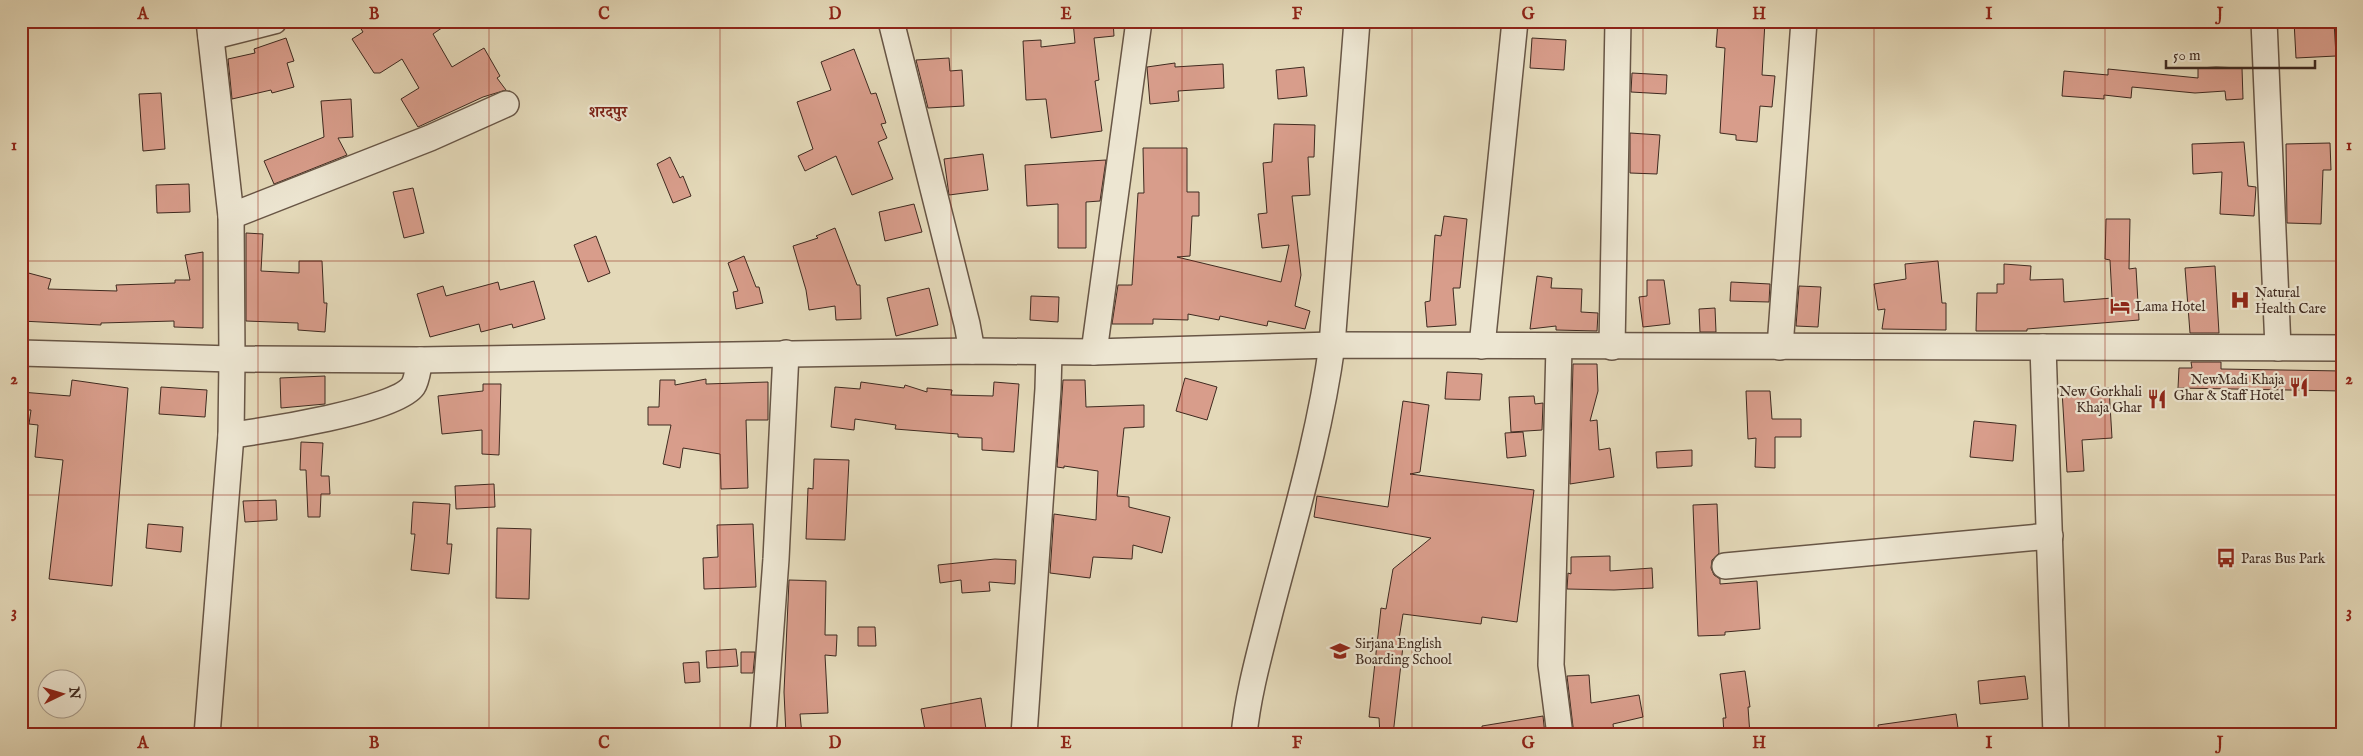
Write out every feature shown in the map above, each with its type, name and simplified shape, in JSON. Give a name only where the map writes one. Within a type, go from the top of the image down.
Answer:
[{"type":"street","points":[[207,735],[231,435],[232,359],[231,216],[210,29],[274,21]]},
{"type":"street","points":[[891,21],[968,324],[972,351]]},
{"type":"street","points":[[1094,352],[1139,21]]},
{"type":"street","points":[[1244,735],[1265,632],[1326,393],[1332,345],[1357,21]]},
{"type":"street","points":[[1482,346],[1515,21]]},
{"type":"street","points":[[1612,347],[1618,21]]},
{"type":"street","points":[[1780,347],[1804,21]]},
{"type":"street","points":[[2264,21],[2278,348]]},
{"type":"street","points":[[231,216],[430,138],[506,104]]},
{"type":"street","points":[[21,353],[232,359],[420,360],[786,353],[1094,352],[1332,345],[2342,348]]},
{"type":"street","points":[[1559,346],[1551,665],[1560,734]]},
{"type":"street","points":[[2043,347],[2056,735]]},
{"type":"street","points":[[1024,735],[1049,352]]},
{"type":"street","points":[[763,735],[776,559],[786,353]]},
{"type":"street","points":[[231,435],[288,428],[384,404],[402,396],[413,386],[420,360]]},
{"type":"street","points":[[1725,566],[2050,536]]},
{"type":"building","points":[[356,21],[452,21],[433,34],[452,67],[484,48],[500,76],[497,78],[506,90],[483,97],[418,127],[401,99],[419,88],[402,59],[380,73],[374,73],[352,39],[363,32]]},
{"type":"building","points":[[1073,21],[1113,21],[1114,36],[1094,38],[1099,80],[1095,81],[1102,131],[1051,138],[1046,99],[1026,100],[1023,41],[1041,40],[1041,47],[1075,43]]},
{"type":"building","points":[[1718,21],[1765,21],[1762,75],[1775,76],[1772,107],[1760,106],[1757,142],[1736,140],[1736,135],[1720,133],[1725,48],[1716,47]]},
{"type":"building","points":[[2294,21],[2334,21],[2336,56],[2296,58]]},
{"type":"building","points":[[286,38],[294,61],[287,63],[294,87],[272,93],[271,90],[232,99],[228,59],[255,53],[254,49]]},
{"type":"building","points":[[1532,38],[1566,40],[1564,70],[1530,68]]},
{"type":"building","points":[[854,49],[871,94],[876,93],[886,123],[881,124],[887,138],[878,142],[893,179],[852,195],[836,156],[805,171],[798,156],[813,149],[797,102],[831,90],[821,62]]},
{"type":"building","points":[[949,58],[950,71],[962,70],[964,106],[928,108],[916,60]]},
{"type":"building","points":[[1175,63],[1175,67],[1223,64],[1224,88],[1178,91],[1179,101],[1150,104],[1147,67]]},
{"type":"building","points":[[1304,67],[1307,96],[1278,99],[1276,70]]},
{"type":"building","points":[[2198,68],[2242,68],[2243,99],[2226,100],[2225,91],[2195,93],[2132,87],[2131,98],[2104,95],[2104,99],[2062,96],[2064,71],[2108,75],[2108,69],[2198,78]]},
{"type":"building","points":[[1632,73],[1667,75],[1666,94],[1631,92]]},
{"type":"building","points":[[161,93],[165,149],[143,151],[139,94]]},
{"type":"building","points":[[351,99],[353,137],[338,138],[347,155],[274,184],[264,161],[324,137],[321,101]]},
{"type":"building","points":[[1274,124],[1315,125],[1314,157],[1308,157],[1310,195],[1292,196],[1301,275],[1295,306],[1310,311],[1305,329],[1268,321],[1267,326],[1220,316],[1219,320],[1188,314],[1188,320],[1153,319],[1153,324],[1112,324],[1118,285],[1132,285],[1138,193],[1144,193],[1143,148],[1187,148],[1187,192],[1199,192],[1199,216],[1192,216],[1190,256],[1177,257],[1281,282],[1289,245],[1262,248],[1258,214],[1267,213],[1263,163],[1272,162]]},
{"type":"building","points":[[1630,133],[1660,135],[1657,174],[1630,173]]},
{"type":"building","points":[[2244,142],[2248,186],[2256,187],[2254,216],[2220,214],[2222,172],[2193,174],[2192,144]]},
{"type":"building","points":[[2330,143],[2331,170],[2323,170],[2321,224],[2287,223],[2286,144]]},
{"type":"building","points":[[983,154],[988,190],[949,195],[944,159]]},
{"type":"building","points":[[670,157],[680,178],[683,176],[691,196],[673,203],[657,164]]},
{"type":"building","points":[[1106,160],[1100,201],[1086,202],[1086,248],[1058,248],[1058,204],[1027,206],[1025,165]]},
{"type":"building","points":[[189,184],[190,212],[157,213],[156,185]]},
{"type":"building","points":[[413,188],[424,233],[404,238],[393,192]]},
{"type":"building","points":[[914,204],[922,232],[885,241],[879,212]]},
{"type":"building","points":[[1444,216],[1467,219],[1460,288],[1453,288],[1456,325],[1427,327],[1425,302],[1430,301],[1435,235],[1441,236]]},
{"type":"building","points":[[2106,219],[2130,219],[2129,269],[2136,268],[2139,320],[2027,329],[2027,331],[1976,331],[1977,293],[1997,293],[1997,284],[2004,284],[2004,264],[2031,266],[2030,280],[2063,279],[2064,302],[2112,298],[2110,260],[2105,259]]},
{"type":"building","points":[[835,228],[857,285],[860,285],[861,319],[836,320],[835,306],[809,310],[806,290],[793,246],[818,238],[816,236]]},
{"type":"building","points":[[246,233],[263,234],[261,271],[299,273],[299,261],[322,261],[324,303],[327,303],[325,332],[298,330],[298,323],[246,321]]},
{"type":"building","points":[[596,236],[610,273],[588,282],[574,245]]},
{"type":"building","points":[[203,252],[203,328],[174,327],[174,321],[101,323],[101,325],[21,321],[21,271],[51,279],[48,289],[117,291],[116,285],[175,283],[175,280],[190,280],[185,255]]},
{"type":"building","points":[[744,256],[756,287],[759,287],[763,303],[736,309],[733,292],[738,291],[728,263]]},
{"type":"building","points":[[1938,261],[1942,303],[1946,303],[1946,330],[1882,329],[1885,309],[1878,310],[1874,284],[1906,279],[1905,264]]},
{"type":"building","points":[[2215,266],[2219,333],[2190,333],[2185,268]]},
{"type":"building","points":[[1537,276],[1552,278],[1551,288],[1582,289],[1581,312],[1598,313],[1597,331],[1556,330],[1556,326],[1530,329]]},
{"type":"building","points":[[1647,280],[1664,280],[1670,324],[1643,327],[1639,297],[1647,296]]},
{"type":"building","points":[[534,281],[545,319],[513,328],[512,324],[481,332],[479,324],[430,337],[417,294],[443,286],[446,296],[498,282],[500,290]]},
{"type":"building","points":[[1731,282],[1770,284],[1769,302],[1730,301]]},
{"type":"building","points":[[1799,286],[1821,287],[1818,327],[1796,326]]},
{"type":"building","points":[[929,288],[938,325],[896,336],[887,298]]},
{"type":"building","points":[[1031,296],[1059,297],[1058,322],[1030,320]]},
{"type":"building","points":[[1715,308],[1716,332],[1700,332],[1699,309]]},
{"type":"building","points":[[2191,362],[2221,362],[2221,369],[2342,371],[2342,391],[2178,388],[2179,368],[2192,368]]},
{"type":"building","points":[[1573,364],[1597,364],[1598,391],[1590,421],[1597,420],[1599,450],[1610,448],[1614,477],[1570,484]]},
{"type":"building","points":[[1447,372],[1482,374],[1480,400],[1445,399]]},
{"type":"building","points":[[325,376],[325,404],[281,408],[280,378]]},
{"type":"building","points":[[1185,378],[1217,387],[1207,420],[1176,411]]},
{"type":"building","points":[[706,379],[706,384],[768,382],[768,420],[746,420],[748,488],[721,489],[720,454],[683,448],[680,468],[663,464],[671,425],[648,425],[648,407],[659,407],[660,380],[675,380],[675,385]]},
{"type":"building","points":[[72,380],[128,388],[112,586],[49,579],[63,460],[35,457],[38,425],[29,424],[31,410],[21,410],[21,392],[70,396]]},
{"type":"building","points":[[1063,380],[1085,380],[1086,407],[1144,405],[1144,427],[1124,428],[1117,496],[1129,497],[1129,507],[1170,517],[1162,553],[1133,545],[1132,559],[1093,557],[1090,578],[1050,573],[1054,514],[1096,520],[1098,471],[1064,466],[1064,468],[1057,467]]},
{"type":"building","points":[[861,382],[904,388],[905,385],[927,392],[927,388],[952,390],[951,395],[993,396],[994,382],[1019,384],[1014,452],[982,450],[982,438],[958,437],[958,434],[895,429],[896,425],[855,419],[854,430],[831,427],[835,387],[860,389]]},
{"type":"building","points":[[483,384],[501,384],[499,455],[482,454],[482,430],[442,434],[438,396],[483,391]]},
{"type":"building","points":[[161,387],[207,390],[205,417],[159,414]]},
{"type":"building","points":[[2109,388],[2112,438],[2082,440],[2084,471],[2067,472],[2062,391]]},
{"type":"building","points":[[1746,391],[1770,391],[1772,419],[1801,419],[1801,437],[1775,437],[1775,468],[1755,467],[1756,438],[1748,439]]},
{"type":"building","points":[[1534,396],[1535,404],[1543,403],[1542,430],[1511,432],[1509,397]]},
{"type":"building","points":[[1403,401],[1429,405],[1420,472],[1410,474],[1534,490],[1517,622],[1482,617],[1481,624],[1403,614],[1398,645],[1403,646],[1393,735],[1380,735],[1379,718],[1369,717],[1381,608],[1386,609],[1393,569],[1431,538],[1314,517],[1317,496],[1388,507]]},
{"type":"building","points":[[1974,421],[2016,425],[2013,461],[1970,457]]},
{"type":"building","points":[[1523,432],[1526,456],[1507,458],[1505,433]]},
{"type":"building","points":[[301,442],[323,443],[321,476],[329,476],[330,494],[321,494],[320,517],[308,517],[306,470],[300,470]]},
{"type":"building","points":[[1692,450],[1692,466],[1657,468],[1656,452]]},
{"type":"building","points":[[814,459],[849,460],[845,540],[806,539],[808,488],[813,489]]},
{"type":"building","points":[[494,484],[495,507],[456,509],[455,486]]},
{"type":"building","points":[[276,500],[277,520],[245,522],[243,501]]},
{"type":"building","points":[[413,502],[450,504],[447,544],[452,544],[449,574],[411,570],[415,534],[411,534]]},
{"type":"building","points":[[1717,504],[1719,553],[1712,560],[1711,568],[1714,575],[1720,579],[1720,584],[1757,581],[1760,629],[1725,632],[1725,635],[1698,636],[1693,505]]},
{"type":"building","points":[[148,524],[183,527],[181,552],[146,548]]},
{"type":"building","points":[[753,524],[756,587],[704,589],[703,558],[718,557],[717,525]]},
{"type":"building","points":[[497,528],[531,529],[529,599],[496,598]]},
{"type":"building","points":[[1610,556],[1610,571],[1652,568],[1653,588],[1614,590],[1567,589],[1568,573],[1571,574],[1571,557]]},
{"type":"building","points":[[995,559],[1016,560],[1015,584],[989,582],[990,591],[962,593],[961,580],[940,583],[938,565]]},
{"type":"building","points":[[789,580],[826,581],[825,635],[837,635],[836,656],[825,655],[828,713],[800,714],[802,735],[786,735],[784,692]]},
{"type":"building","points":[[858,627],[875,627],[876,646],[858,646]]},
{"type":"building","points":[[736,649],[738,666],[707,668],[706,651]]},
{"type":"building","points":[[741,652],[755,652],[753,673],[741,673]]},
{"type":"building","points":[[699,662],[700,682],[685,683],[683,663]]},
{"type":"building","points":[[1745,671],[1750,707],[1748,707],[1750,735],[1724,735],[1723,718],[1726,718],[1720,674]]},
{"type":"building","points":[[1589,675],[1591,703],[1639,695],[1643,717],[1613,724],[1614,733],[1574,735],[1567,676]]},
{"type":"building","points":[[2025,676],[2028,699],[1980,704],[1978,681]]},
{"type":"building","points":[[981,698],[986,729],[978,730],[979,735],[926,735],[921,709]]},
{"type":"building","points":[[1956,714],[1959,735],[1879,735],[1878,725]]},
{"type":"building","points":[[1543,716],[1545,735],[1482,735],[1482,726]]},
{"type":"place","name":"Natural Health Care","points":[[2240,300]]},
{"type":"place","name":"Lama Hotel","points":[[2120,306]]},
{"type":"place","name":"NewMadi Khaja Ghar & Staff Hotel","points":[[2299,387]]},
{"type":"place","name":"New Gorkhali Khaja Ghar","points":[[2157,399]]},
{"type":"place","name":"Paras Bus Park","points":[[2226,558]]},
{"type":"place","name":"Sirjana English Boarding School","points":[[1340,651]]},
{"type":"district","name":"शरदपुर","points":[[608,112]]}]
